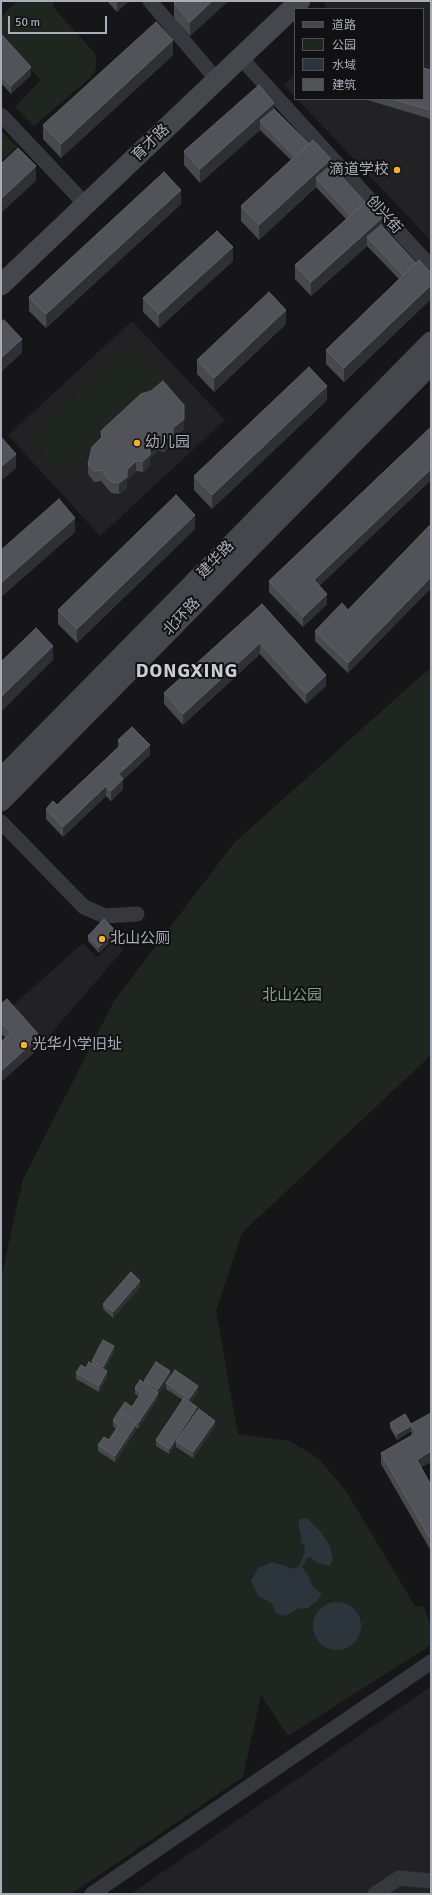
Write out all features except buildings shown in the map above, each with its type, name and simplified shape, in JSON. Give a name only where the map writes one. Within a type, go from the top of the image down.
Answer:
[{"type":"street","points":[[150,1],[217,80]]},
{"type":"street","name":"育才路","points":[[1,285],[300,1]]},
{"type":"street","name":"创兴街","points":[[240,58],[431,267]]},
{"type":"street","points":[[1,116],[86,205]]},
{"type":"street","name":"建华路","points":[[1,779],[431,342]]},
{"type":"street","name":"北环路","points":[[1,802],[431,364]]},
{"type":"street","points":[[1,822],[84,907],[105,916],[138,914]]},
{"type":"street","points":[[92,1894],[431,1662]]},
{"type":"street","points":[[375,1894],[399,1878],[431,1881]]},
{"type":"shaded area","name":"滴道学校","points":[[324,1],[431,1],[431,241],[298,100],[424,100],[424,8],[326,8]]},
{"type":"shaded area","points":[[294,76],[294,96],[284,85]]},
{"type":"shaded area","points":[[132,321],[225,420],[100,536],[8,435]]},
{"type":"shaded area","points":[[115,940],[123,950],[43,1043],[11,1007],[83,943],[97,957]]},
{"type":"shaded area","points":[[431,1686],[431,1891],[425,1894],[131,1894]]},
{"type":"green space","points":[[17,1],[54,1],[53,4],[57,12],[95,53],[96,59],[96,69],[91,77],[34,126],[15,107],[41,80],[1,39],[1,17]]},
{"type":"green space","points":[[411,1],[431,1],[431,11],[413,3]]},
{"type":"green space","points":[[1,130],[17,147],[1,161]]},
{"type":"green space","points":[[131,344],[165,381],[61,474],[28,437]]},
{"type":"green space","name":"北山公园","points":[[431,667],[431,1055],[242,1233],[216,1311],[238,1434],[290,1441],[319,1459],[346,1491],[415,1606],[424,1607],[431,1627],[431,1645],[288,1736],[261,1695],[243,1777],[71,1894],[1,1894],[1,1278],[23,1179],[114,1001],[234,843]]},
{"type":"water","points":[[307,1518],[320,1531],[330,1546],[333,1558],[330,1566],[317,1563],[310,1557],[307,1558],[302,1567],[310,1579],[313,1587],[322,1594],[318,1600],[308,1608],[297,1609],[286,1616],[275,1613],[272,1603],[258,1596],[251,1581],[258,1568],[272,1562],[294,1569],[299,1566],[305,1552],[304,1545],[300,1543],[302,1538],[299,1529],[299,1519]]},
{"type":"water","points":[[332,1602],[342,1602],[354,1609],[361,1621],[361,1631],[354,1643],[342,1650],[332,1650],[324,1646],[317,1639],[313,1631],[313,1621],[317,1613],[324,1606]]},
{"type":"place","name":"滴道学校","points":[[397,170]]},
{"type":"place","name":"幼儿园","points":[[137,443]]},
{"type":"place","name":"北山公厕","points":[[102,939]]},
{"type":"place","name":"光华小学旧址","points":[[24,1045]]},
{"type":"district","name":"DONGXING","points":[[187,672]]}]
